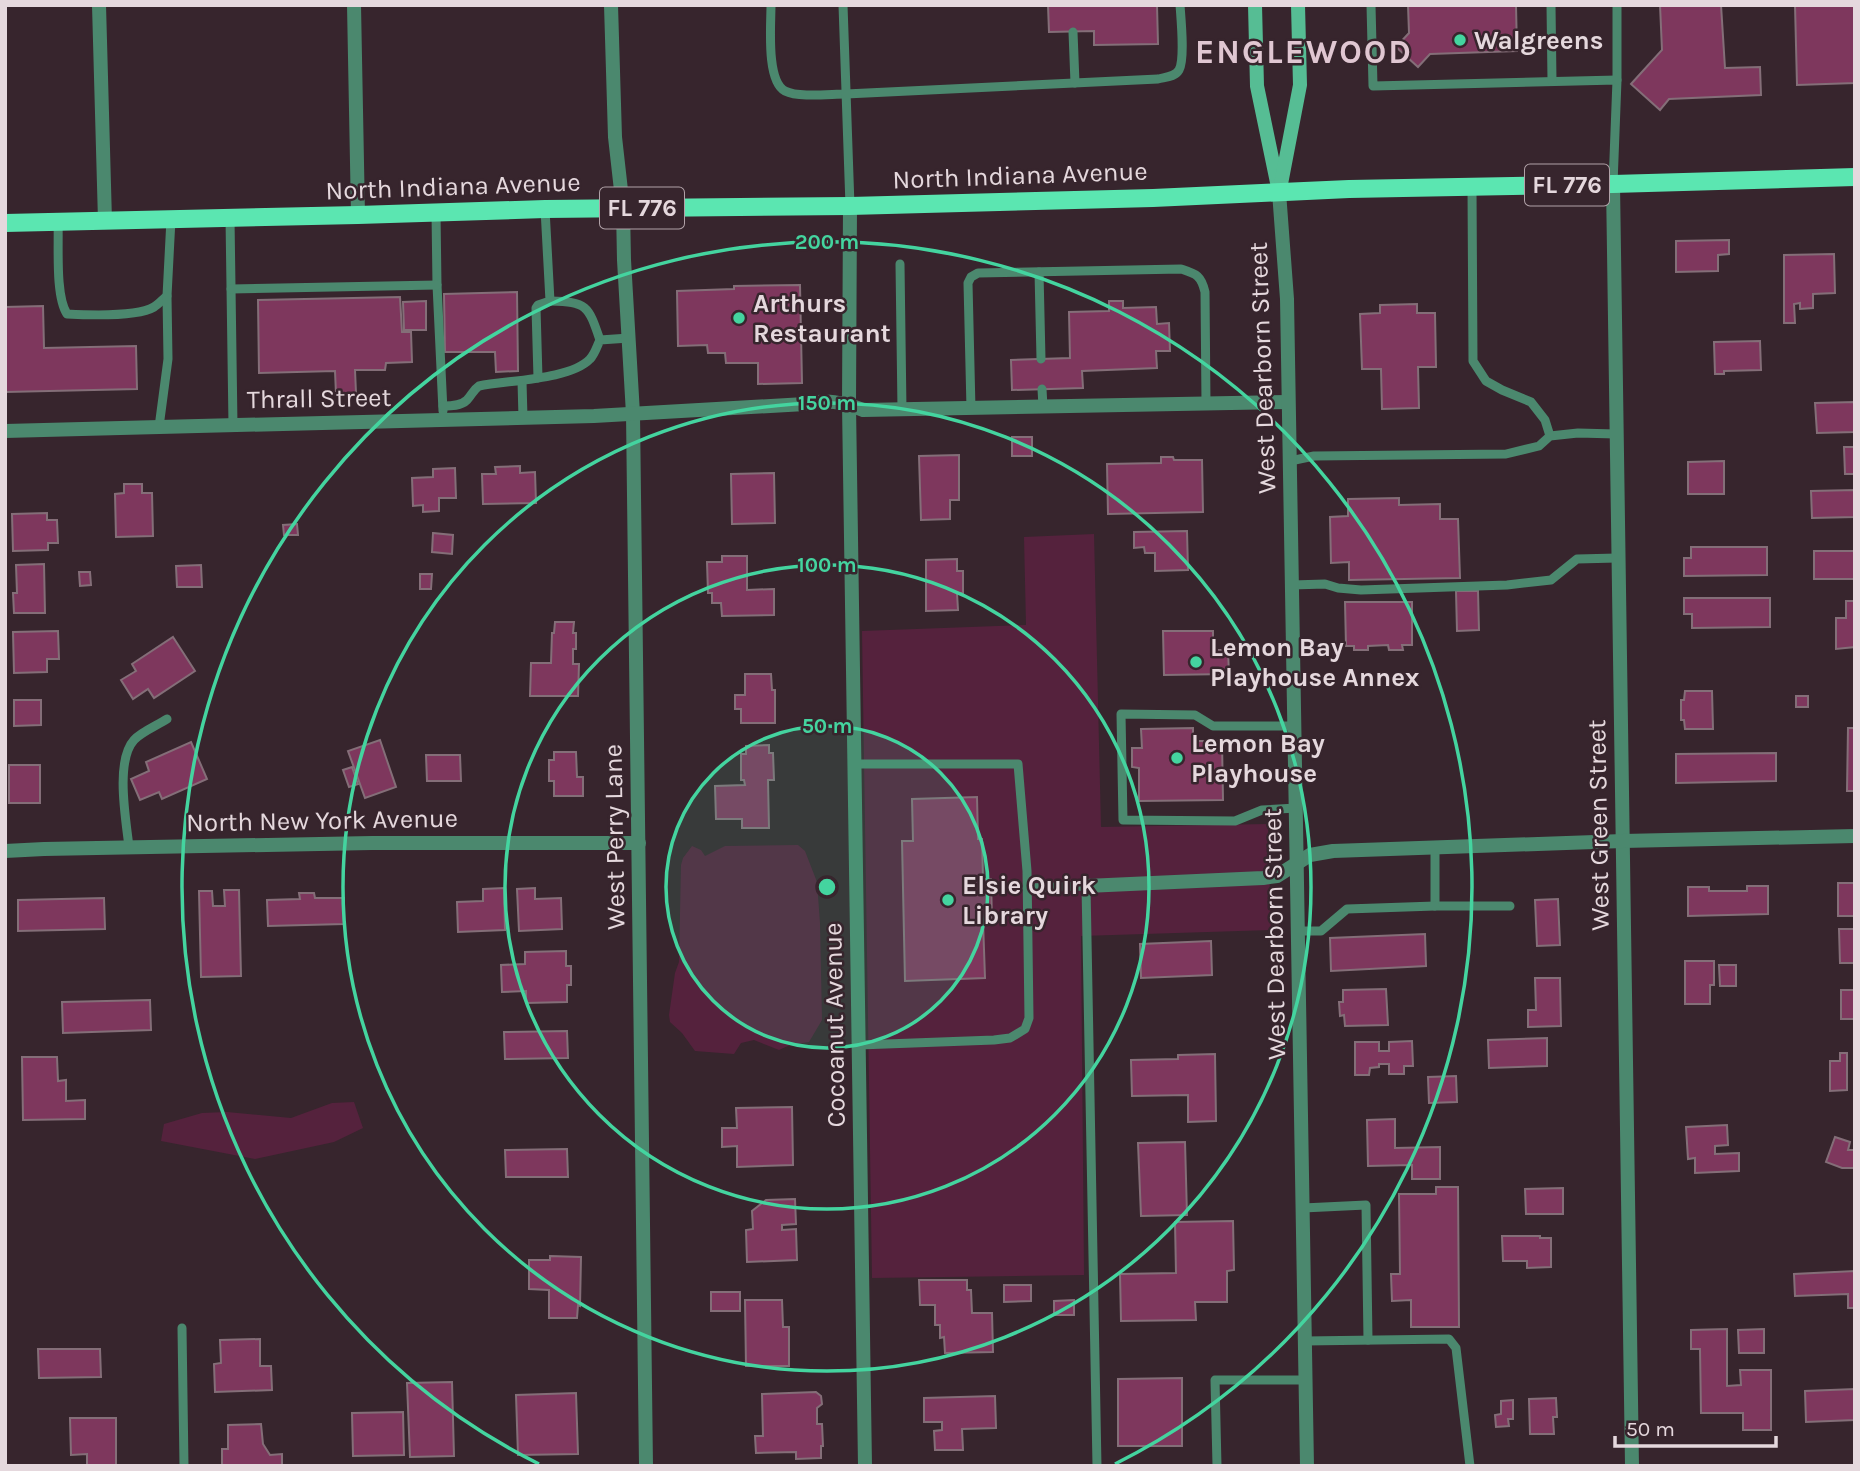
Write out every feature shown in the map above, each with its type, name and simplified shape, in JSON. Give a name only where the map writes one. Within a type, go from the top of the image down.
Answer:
[{"type":"main road","points":[[1255,5],[1257,86],[1279,192]]},
{"type":"main road","points":[[1279,192],[1300,85],[1297,5]]},
{"type":"main road","name":"FL 776","points":[[1279,192],[1855,177]]},
{"type":"main road","name":"North Indiana Avenue","points":[[5,223],[545,209],[850,206],[1279,192]]},
{"type":"street","points":[[99,5],[105,221]]},
{"type":"street","points":[[354,5],[358,215]]},
{"type":"street","name":"West Perry Lane","points":[[611,5],[615,137],[623,208],[633,414],[646,1466]]},
{"type":"street","name":"West Green Street","points":[[1612,184],[1632,1466]]},
{"type":"street","name":"West Dearborn Street","points":[[1279,192],[1287,299],[1307,1466]]},
{"type":"street","name":"Cocoanut Avenue","points":[[850,206],[849,405],[865,1466]]},
{"type":"street","name":"Thrall Street","points":[[5,431],[233,425],[443,413],[523,418],[633,414],[805,404],[822,400],[863,410],[1288,402]]},
{"type":"street","points":[[1086,886],[1263,878],[1277,876],[1310,855],[1333,851],[1855,836]]},
{"type":"street","name":"North New York Avenue","points":[[5,851],[372,843],[639,843]]},
{"type":"lane","points":[[771,5],[772,70],[777,83],[784,91],[798,94],[846,94],[1158,79],[1174,76],[1180,69],[1182,59],[1180,5]]},
{"type":"lane","points":[[843,5],[850,206]]},
{"type":"lane","points":[[1371,5],[1373,86],[1617,79]]},
{"type":"lane","points":[[1551,5],[1552,81]]},
{"type":"lane","points":[[1612,184],[1617,79],[1616,5]]},
{"type":"lane","points":[[1073,32],[1075,83]]},
{"type":"lane","points":[[1472,187],[1473,361],[1486,381],[1531,402],[1545,420],[1550,436]]},
{"type":"lane","points":[[545,209],[550,301]]},
{"type":"lane","points":[[436,213],[443,413],[467,401],[474,388],[479,386],[538,378],[583,365],[591,358],[600,340],[594,320],[584,307],[572,301],[550,301],[536,308],[538,378]]},
{"type":"lane","points":[[230,218],[233,425]]},
{"type":"lane","points":[[159,427],[168,359],[167,296],[171,219]]},
{"type":"lane","points":[[58,222],[60,288],[62,306],[67,314],[136,312],[153,308],[167,296]]},
{"type":"lane","points":[[900,264],[902,410]]},
{"type":"lane","points":[[971,409],[968,283],[971,277],[978,273],[1181,269],[1195,274],[1203,281],[1205,292],[1206,404]]},
{"type":"lane","points":[[1039,272],[1041,359]]},
{"type":"lane","points":[[231,289],[437,285]]},
{"type":"lane","points":[[600,340],[629,338]]},
{"type":"lane","points":[[522,381],[523,418]]},
{"type":"lane","points":[[1042,389],[1043,407]]},
{"type":"lane","points":[[1290,461],[1314,456],[1506,454],[1539,446],[1550,436],[1578,433],[1616,434]]},
{"type":"lane","points":[[1292,585],[1325,584],[1361,590],[1507,585],[1551,580],[1577,559],[1617,558]]},
{"type":"lane","points":[[1295,726],[1213,726],[1195,715],[1121,714],[1123,820],[1235,821],[1262,810],[1296,808]]},
{"type":"lane","points":[[129,847],[123,788],[125,758],[134,740],[167,719]]},
{"type":"lane","points":[[855,764],[1018,764],[1027,888],[1029,1018],[1026,1029],[1010,1038],[859,1045]]},
{"type":"lane","points":[[1435,848],[1435,906]]},
{"type":"lane","points":[[1027,888],[1086,886],[1097,1466]]},
{"type":"lane","points":[[1298,931],[1321,931],[1347,909],[1510,906]]},
{"type":"lane","points":[[1303,1208],[1366,1205],[1368,1340]]},
{"type":"lane","points":[[182,1328],[184,1466]]},
{"type":"lane","points":[[1305,1341],[1449,1339],[1456,1348],[1470,1466]]},
{"type":"lane","points":[[1217,1466],[1215,1380],[1305,1380]]},
{"type":"shaded area","points":[[1094,534],[1101,827],[1268,824],[1271,930],[1081,936],[1084,1275],[872,1278],[862,631],[1026,625],[1024,537]]},
{"type":"shaded area","points":[[798,845],[805,851],[817,882],[822,1020],[809,1042],[779,1050],[754,1040],[741,1043],[734,1054],[695,1051],[670,1022],[669,1015],[679,962],[683,858],[692,846],[701,850],[705,856],[725,846]]},
{"type":"shaded area","points":[[354,1102],[363,1128],[334,1142],[255,1159],[161,1141],[164,1124],[202,1113],[227,1112],[291,1118],[332,1103]]},
{"type":"building","points":[[1048,5],[1157,5],[1158,44],[1094,45],[1094,31],[1049,32]]},
{"type":"building","name":"Walgreens","points":[[1408,5],[1516,5],[1517,51],[1430,54],[1418,67],[1396,47],[1409,33]]},
{"type":"building","points":[[1660,5],[1721,5],[1725,68],[1760,67],[1761,95],[1669,99],[1660,110],[1631,84],[1662,50]]},
{"type":"building","points":[[1795,5],[1855,5],[1855,83],[1797,85]]},
{"type":"building","points":[[1729,240],[1729,254],[1718,255],[1718,271],[1676,272],[1676,241]]},
{"type":"building","points":[[1834,254],[1835,293],[1813,294],[1813,308],[1800,309],[1800,303],[1794,304],[1795,323],[1784,323],[1784,255]]},
{"type":"building","name":"Arthurs Restaurant","points":[[800,285],[802,383],[758,384],[758,363],[726,363],[725,353],[708,353],[707,345],[678,346],[677,291],[734,289],[734,286]]},
{"type":"building","points":[[517,292],[518,371],[496,372],[495,352],[445,352],[444,294]]},
{"type":"building","points":[[400,297],[402,332],[411,332],[412,362],[386,363],[385,370],[355,370],[356,393],[336,394],[335,371],[259,373],[258,300]]},
{"type":"building","points":[[426,301],[426,330],[404,330],[403,302]]},
{"type":"building","points":[[1109,301],[1123,301],[1123,308],[1156,307],[1157,324],[1169,323],[1170,351],[1156,351],[1157,368],[1082,371],[1083,388],[1012,390],[1011,360],[1070,358],[1069,312],[1109,311]]},
{"type":"building","points":[[1417,304],[1417,313],[1435,313],[1436,367],[1418,367],[1419,408],[1382,409],[1381,369],[1362,369],[1360,314],[1380,313],[1380,305]]},
{"type":"building","points":[[43,306],[44,348],[136,346],[137,389],[6,392],[5,307]]},
{"type":"building","points":[[1760,341],[1761,370],[1724,371],[1724,374],[1715,374],[1714,342]]},
{"type":"building","points":[[1855,402],[1855,432],[1817,433],[1815,403]]},
{"type":"building","points":[[1012,437],[1032,437],[1032,456],[1012,456]]},
{"type":"building","points":[[1844,447],[1855,447],[1855,474],[1845,474]]},
{"type":"building","points":[[959,455],[959,500],[950,500],[950,519],[921,520],[919,456]]},
{"type":"building","points":[[1161,457],[1202,460],[1203,512],[1108,514],[1107,464],[1161,463]]},
{"type":"building","points":[[1724,461],[1724,494],[1688,494],[1688,462]]},
{"type":"building","points":[[520,466],[520,473],[535,472],[536,503],[483,504],[482,474],[496,474],[495,467]]},
{"type":"building","points":[[455,468],[456,498],[439,498],[439,511],[423,512],[423,505],[413,506],[412,478],[433,477],[433,469]]},
{"type":"building","points":[[774,473],[775,523],[732,524],[731,474]]},
{"type":"building","points":[[124,484],[142,484],[142,493],[152,493],[153,536],[116,537],[115,494],[124,493]]},
{"type":"building","points":[[1855,490],[1855,517],[1812,518],[1811,491]]},
{"type":"building","points":[[1399,498],[1399,505],[1440,504],[1440,519],[1458,519],[1460,578],[1349,580],[1349,562],[1331,563],[1330,517],[1348,516],[1348,499]]},
{"type":"building","points":[[47,513],[47,520],[57,520],[58,543],[48,543],[48,550],[13,551],[12,514]]},
{"type":"building","points":[[297,524],[298,535],[284,535],[283,525]]},
{"type":"building","points":[[1187,531],[1188,570],[1155,571],[1155,553],[1145,553],[1144,547],[1134,548],[1134,532]]},
{"type":"building","points":[[433,533],[453,535],[452,554],[432,552]]},
{"type":"building","points":[[1691,547],[1767,547],[1767,575],[1684,576],[1684,558],[1691,558]]},
{"type":"building","points":[[1814,551],[1855,551],[1855,579],[1814,579]]},
{"type":"building","points":[[722,556],[747,556],[747,590],[774,589],[774,615],[722,616],[721,603],[712,603],[712,593],[708,593],[707,562],[722,562]]},
{"type":"building","points":[[957,559],[957,571],[963,571],[963,593],[957,593],[958,610],[926,611],[926,560]]},
{"type":"building","points":[[44,564],[45,613],[14,613],[13,593],[17,593],[16,565]]},
{"type":"building","points":[[201,565],[202,587],[177,587],[176,566]]},
{"type":"building","points":[[79,572],[90,572],[91,585],[80,586]]},
{"type":"building","points":[[420,574],[432,574],[431,589],[420,589]]},
{"type":"building","points":[[1456,591],[1478,591],[1479,630],[1457,631]]},
{"type":"building","points":[[1684,598],[1770,598],[1770,627],[1692,628],[1692,614],[1684,614]]},
{"type":"building","points":[[1846,601],[1855,601],[1855,647],[1836,649],[1836,618],[1846,618]]},
{"type":"building","points":[[1345,602],[1412,602],[1412,645],[1402,645],[1403,650],[1389,650],[1388,645],[1368,646],[1368,650],[1354,650],[1354,646],[1346,646]]},
{"type":"building","points":[[555,622],[574,622],[576,649],[573,649],[573,664],[579,664],[578,696],[530,696],[531,663],[551,663]]},
{"type":"building","points":[[58,631],[59,659],[47,659],[47,672],[14,673],[13,632]]},
{"type":"building","name":"Lemon Bay Playhouse Annex","points":[[1163,631],[1213,631],[1213,650],[1228,650],[1229,674],[1164,675]]},
{"type":"building","points":[[173,637],[195,671],[154,698],[148,689],[133,699],[121,680],[136,671],[132,664]]},
{"type":"building","points":[[745,674],[771,674],[772,690],[775,690],[775,723],[741,723],[741,709],[735,709],[735,695],[745,695]]},
{"type":"building","points":[[1685,691],[1712,691],[1713,729],[1685,729],[1684,720],[1681,720],[1681,700],[1684,700]]},
{"type":"building","points":[[1796,696],[1808,696],[1808,707],[1796,707]]},
{"type":"building","points":[[14,700],[41,700],[41,725],[14,726]]},
{"type":"building","name":"Lemon Bay Playhouse","points":[[1193,728],[1193,741],[1222,741],[1223,800],[1139,801],[1139,768],[1132,767],[1132,748],[1142,748],[1141,729]]},
{"type":"building","points":[[1848,728],[1855,728],[1855,791],[1847,791]]},
{"type":"building","points":[[380,740],[396,787],[365,798],[348,751]]},
{"type":"building","points":[[191,742],[207,779],[162,799],[159,792],[140,800],[131,779],[149,771],[146,762]]},
{"type":"building","points":[[769,745],[769,753],[773,753],[774,780],[768,780],[769,828],[742,828],[742,819],[716,819],[715,786],[745,785],[744,780],[741,780],[741,754],[746,754],[746,746]]},
{"type":"building","points":[[554,752],[576,752],[577,777],[583,777],[583,796],[554,796],[554,781],[549,781],[549,760],[554,760]]},
{"type":"building","points":[[1776,753],[1776,781],[1676,783],[1676,754]]},
{"type":"building","points":[[426,755],[460,755],[461,781],[427,781]]},
{"type":"building","points":[[9,765],[40,765],[40,803],[9,803]]},
{"type":"building","points":[[352,767],[358,784],[349,787],[343,770]]},
{"type":"building","name":"Elsie Quirk Library","points":[[977,797],[983,879],[991,879],[992,921],[983,921],[985,978],[905,981],[902,841],[913,841],[912,799]]},
{"type":"building","points":[[1838,883],[1855,883],[1855,916],[1838,916]]},
{"type":"building","points":[[1747,886],[1768,886],[1768,914],[1688,916],[1688,887],[1709,887],[1709,891],[1747,891]]},
{"type":"building","points":[[504,888],[505,930],[458,932],[457,902],[483,901],[483,889]]},
{"type":"building","points":[[535,888],[535,899],[561,898],[562,929],[519,931],[517,889]]},
{"type":"building","points":[[224,890],[239,890],[241,976],[201,977],[199,891],[212,891],[213,906],[225,906]]},
{"type":"building","points":[[299,893],[314,893],[315,898],[344,898],[344,924],[268,926],[267,900],[300,899]]},
{"type":"building","points":[[104,898],[105,929],[18,931],[18,900]]},
{"type":"building","points":[[1558,899],[1560,945],[1537,946],[1535,900]]},
{"type":"building","points":[[1839,929],[1855,929],[1855,963],[1840,963]]},
{"type":"building","points":[[1425,934],[1426,966],[1331,971],[1330,938]]},
{"type":"building","points":[[1211,941],[1212,975],[1141,978],[1140,944]]},
{"type":"building","points":[[566,951],[566,966],[571,966],[567,1002],[526,1003],[526,991],[502,992],[501,965],[525,964],[525,952]]},
{"type":"building","points":[[1685,961],[1714,961],[1714,985],[1710,985],[1710,1004],[1685,1004]]},
{"type":"building","points":[[1719,965],[1736,965],[1736,986],[1720,986]]},
{"type":"building","points":[[1535,978],[1560,978],[1561,1026],[1528,1027],[1528,1010],[1536,1010]]},
{"type":"building","points":[[1386,989],[1388,1025],[1345,1026],[1344,1015],[1340,1016],[1339,1002],[1343,1002],[1343,990]]},
{"type":"building","points":[[1841,990],[1855,990],[1855,1019],[1841,1019]]},
{"type":"building","points":[[150,1000],[151,1030],[63,1033],[62,1002]]},
{"type":"building","points":[[567,1031],[568,1058],[505,1059],[504,1032]]},
{"type":"building","points":[[1547,1038],[1547,1066],[1489,1068],[1488,1040]]},
{"type":"building","points":[[1412,1041],[1413,1066],[1404,1066],[1404,1074],[1389,1074],[1389,1064],[1379,1064],[1379,1067],[1370,1068],[1369,1075],[1355,1075],[1355,1042],[1379,1042],[1379,1051],[1389,1051],[1389,1042]]},
{"type":"building","points":[[1840,1053],[1847,1053],[1847,1090],[1830,1091],[1830,1061],[1840,1061]]},
{"type":"building","points":[[1215,1054],[1216,1121],[1188,1122],[1188,1095],[1132,1096],[1131,1060],[1178,1059],[1178,1055]]},
{"type":"building","points":[[22,1057],[57,1057],[58,1081],[66,1080],[66,1101],[85,1100],[85,1119],[23,1120]]},
{"type":"building","points":[[1456,1076],[1457,1102],[1429,1103],[1428,1077]]},
{"type":"building","points":[[792,1107],[793,1165],[737,1167],[737,1146],[722,1147],[722,1128],[737,1128],[736,1108]]},
{"type":"building","points":[[1395,1119],[1395,1148],[1440,1147],[1440,1179],[1412,1179],[1412,1165],[1368,1166],[1367,1120]]},
{"type":"building","points":[[1727,1125],[1728,1145],[1715,1146],[1715,1154],[1739,1153],[1739,1171],[1695,1173],[1695,1158],[1688,1159],[1686,1127]]},
{"type":"building","points":[[1835,1137],[1850,1142],[1848,1150],[1855,1150],[1855,1168],[1842,1168],[1826,1162]]},
{"type":"building","points":[[1185,1142],[1187,1215],[1141,1216],[1138,1143]]},
{"type":"building","points":[[567,1149],[568,1177],[506,1177],[505,1150]]},
{"type":"building","points":[[1436,1187],[1458,1187],[1459,1327],[1411,1327],[1411,1300],[1392,1301],[1391,1274],[1400,1274],[1399,1194],[1436,1194]]},
{"type":"building","points":[[1563,1188],[1563,1214],[1526,1214],[1525,1189]]},
{"type":"building","points":[[795,1199],[796,1224],[782,1225],[782,1230],[796,1229],[797,1260],[747,1262],[746,1230],[753,1229],[752,1211],[766,1200]]},
{"type":"building","points":[[1233,1221],[1234,1270],[1227,1271],[1227,1302],[1195,1302],[1196,1320],[1121,1321],[1120,1274],[1176,1273],[1175,1222]]},
{"type":"building","points":[[1502,1236],[1551,1238],[1551,1267],[1527,1268],[1527,1261],[1503,1261]]},
{"type":"building","points":[[550,1256],[581,1257],[580,1306],[578,1305],[577,1318],[549,1318],[549,1290],[529,1289],[529,1260],[550,1260]]},
{"type":"building","points":[[1855,1271],[1855,1308],[1848,1308],[1848,1294],[1795,1296],[1794,1274]]},
{"type":"building","points":[[919,1280],[967,1280],[967,1290],[971,1290],[972,1313],[992,1313],[993,1352],[945,1353],[944,1337],[940,1338],[940,1325],[935,1325],[935,1305],[920,1305]]},
{"type":"building","points":[[1004,1285],[1031,1285],[1031,1301],[1004,1302]]},
{"type":"building","points":[[711,1292],[740,1292],[740,1311],[711,1311]]},
{"type":"building","points":[[745,1300],[782,1300],[783,1327],[789,1327],[789,1366],[746,1366]]},
{"type":"building","points":[[1074,1300],[1074,1315],[1054,1315],[1054,1301]]},
{"type":"building","points":[[1727,1329],[1727,1386],[1741,1385],[1740,1370],[1771,1370],[1771,1430],[1743,1430],[1743,1413],[1701,1413],[1700,1349],[1691,1349],[1691,1330]]},
{"type":"building","points":[[1764,1329],[1764,1353],[1739,1353],[1738,1330]]},
{"type":"building","points":[[260,1339],[260,1366],[271,1366],[272,1390],[215,1392],[214,1364],[221,1363],[220,1340]]},
{"type":"building","points":[[38,1349],[100,1349],[101,1377],[39,1378]]},
{"type":"building","points":[[1182,1378],[1182,1446],[1118,1446],[1118,1379]]},
{"type":"building","points":[[452,1382],[454,1456],[410,1457],[407,1383]]},
{"type":"building","points":[[1855,1389],[1855,1420],[1806,1422],[1805,1391]]},
{"type":"building","points":[[816,1392],[821,1396],[822,1404],[817,1408],[817,1424],[822,1424],[821,1458],[796,1459],[796,1452],[756,1453],[755,1436],[763,1436],[762,1394]]},
{"type":"building","points":[[576,1393],[578,1454],[518,1455],[516,1395]]},
{"type":"building","points":[[995,1396],[996,1428],[962,1429],[963,1450],[935,1450],[934,1431],[942,1430],[942,1422],[924,1422],[924,1398]]},
{"type":"building","points":[[1556,1398],[1554,1434],[1530,1434],[1529,1399]]},
{"type":"building","points":[[1513,1400],[1513,1419],[1508,1419],[1509,1426],[1496,1427],[1495,1415],[1501,1414],[1501,1401]]},
{"type":"building","points":[[403,1412],[404,1455],[353,1456],[352,1413]]},
{"type":"building","points":[[70,1418],[116,1418],[116,1466],[87,1466],[87,1454],[71,1455]]},
{"type":"building","points":[[261,1424],[263,1444],[270,1455],[282,1454],[282,1466],[222,1466],[222,1449],[228,1449],[228,1425]]},
{"type":"place","name":"Walgreens","points":[[1460,40]]},
{"type":"place","name":"Arthurs Restaurant","points":[[739,318]]},
{"type":"place","name":"Lemon Bay Playhouse Annex","points":[[1196,662]]},
{"type":"place","name":"Lemon Bay Playhouse","points":[[1177,758]]},
{"type":"place","name":"Elsie Quirk Library","points":[[948,900]]},
{"type":"district","name":"ENGLEWOOD","points":[[1304,51]]}]
